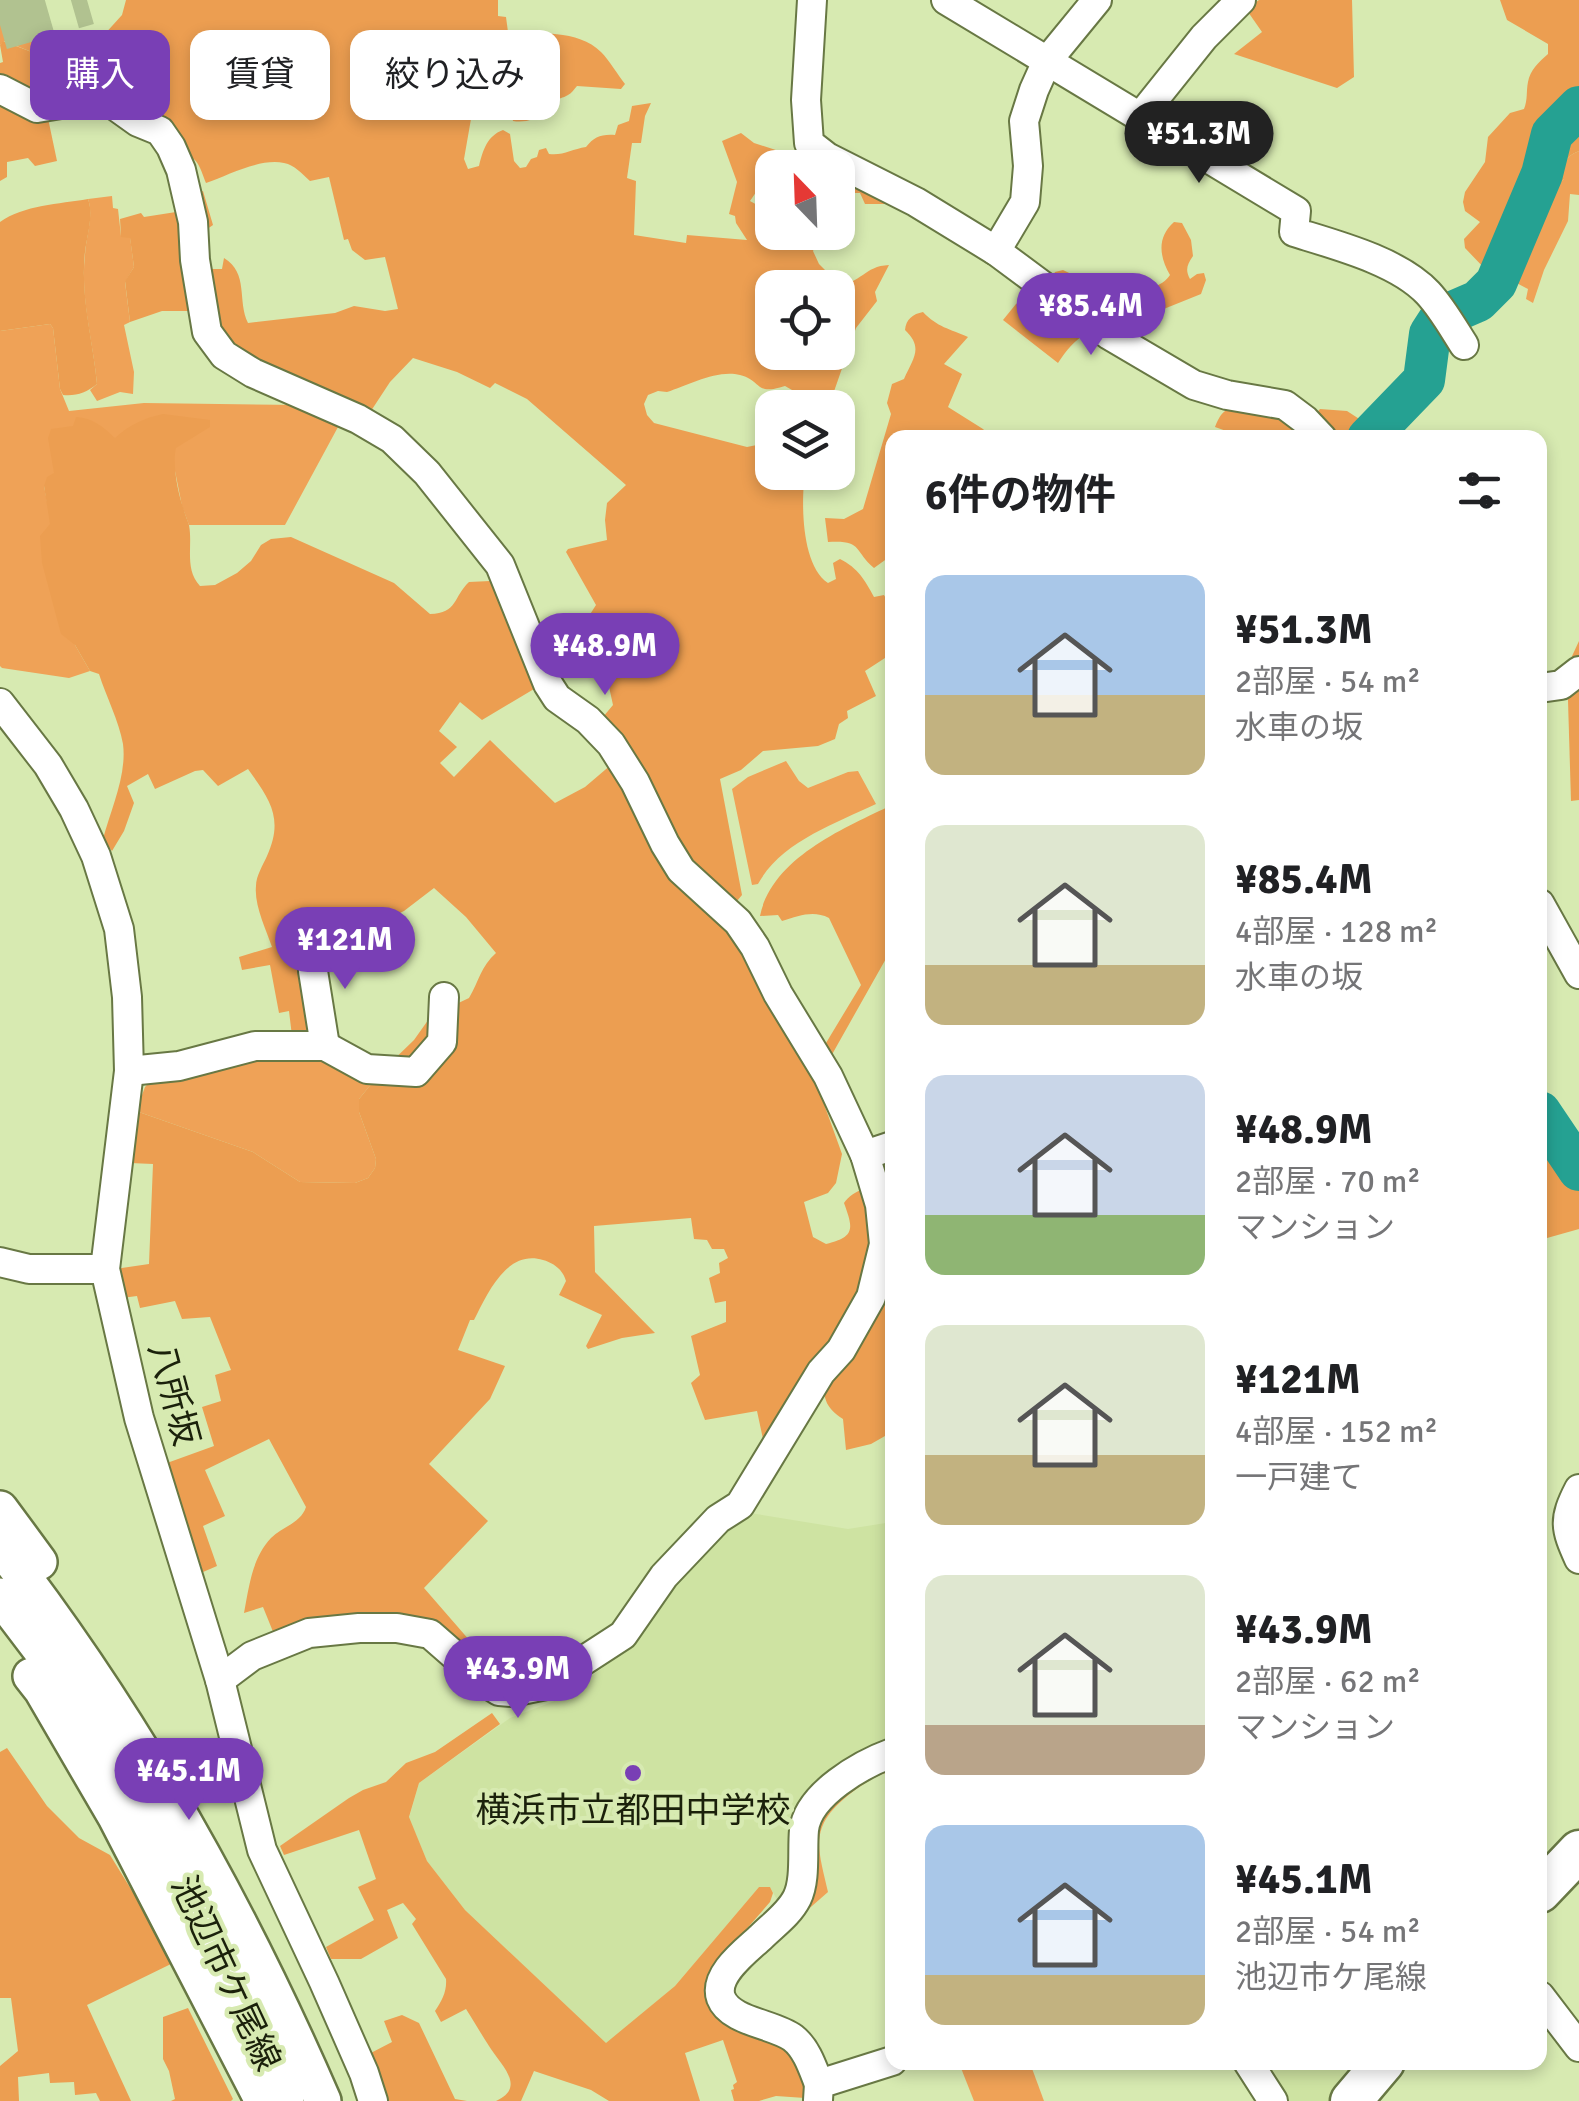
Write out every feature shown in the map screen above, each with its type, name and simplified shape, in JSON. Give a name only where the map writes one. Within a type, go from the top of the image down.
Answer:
[{"type":"main road","points":[[1547,1885],[1579,1851]]},
{"type":"main road","points":[[1351,2101],[1377,2070]]},
{"type":"street","points":[[812,0],[806,100],[809,143],[827,157],[916,202],[996,251],[1109,335],[1194,385],[1285,405],[1314,430]]},
{"type":"street","points":[[946,0],[1296,211],[1294,232],[1401,272],[1428,293],[1464,345]]},
{"type":"street","points":[[996,251],[1025,202],[1028,166],[1024,121],[1048,61],[1097,0]]},
{"type":"street","points":[[1140,117],[1240,0]]},
{"type":"street","points":[[0,89],[37,108],[103,97],[138,122],[160,131],[172,147],[194,222],[195,260],[207,332],[224,354],[253,372],[358,419],[392,439],[428,473],[500,565],[556,698],[588,720],[611,744],[681,870],[738,922],[756,947],[778,994],[828,1076],[866,1155],[880,1204],[884,1244],[871,1297],[842,1350],[821,1372],[740,1506],[718,1518],[664,1576],[624,1635],[546,1685],[512,1692],[485,1682],[430,1634],[397,1628],[309,1633],[252,1656],[220,1680]]},
{"type":"street","points":[[1547,687],[1561,685],[1579,671]]},
{"type":"street","name":"八所坂","points":[[0,703],[48,765],[74,810],[96,856],[118,929],[127,997],[128,1071],[105,1269],[140,1418],[220,1680],[262,1850],[374,2101]]},
{"type":"street","points":[[1547,917],[1579,974]]},
{"type":"street","points":[[316,940],[313,971],[325,1046]]},
{"type":"street","points":[[128,1071],[179,1066],[255,1046],[325,1046],[367,1069],[416,1072],[442,1042],[444,998]]},
{"type":"street","points":[[866,1155],[885,1148]]},
{"type":"street","points":[[0,1262],[29,1269],[105,1269]]},
{"type":"street","points":[[1579,1489],[1570,1507],[1567,1532],[1579,1559]]},
{"type":"street","name":"池辺市ケ尾線","points":[[0,1509],[89,1630],[212,1830],[302,2025],[304,2057]]},
{"type":"street","name":"池辺市ケ尾線","points":[[0,1546],[80,1656],[163,1786],[246,1935],[323,2101]]},
{"type":"street","name":"池辺市ケ尾線","points":[[0,1596],[66,1684],[147,1814],[216,1944],[286,2101]]},
{"type":"street","name":"池辺市ケ尾線","points":[[0,1636],[42,1690],[116,1817],[263,2101]]},
{"type":"street","points":[[885,1756],[841,1780],[816,1803],[805,1824],[799,1894],[790,1909],[732,1965],[720,1986],[722,2001],[734,2013],[793,2038],[807,2056],[818,2093],[885,2064]]},
{"type":"street","points":[[1547,2005],[1579,2048]]},
{"type":"street","points":[[1253,2070],[1273,2101]]},
{"type":"shaded area","points":[[0,0],[37,0],[42,30],[30,30],[30,51],[4,41],[0,45]]},
{"type":"shaded area","points":[[126,0],[498,0],[498,16],[506,17],[508,30],[350,30],[350,120],[471,120],[464,159],[468,169],[479,166],[489,140],[503,130],[510,134],[514,161],[520,168],[537,157],[539,150],[563,153],[586,147],[598,137],[615,135],[618,125],[629,121],[632,106],[651,103],[641,143],[632,143],[627,178],[636,181],[634,235],[686,243],[687,235],[747,240],[735,216],[729,214],[737,182],[722,141],[741,133],[754,143],[776,150],[755,150],[755,194],[750,201],[755,204],[755,250],[813,250],[825,270],[755,270],[755,370],[841,370],[835,390],[792,390],[785,386],[768,389],[740,375],[722,374],[667,392],[658,391],[648,395],[644,404],[654,423],[747,447],[755,445],[755,490],[804,490],[805,532],[819,574],[828,583],[836,579],[833,563],[840,559],[852,566],[874,597],[885,597],[885,658],[865,671],[876,696],[847,711],[848,718],[839,724],[835,739],[818,746],[763,751],[741,770],[720,779],[742,895],[737,901],[723,902],[673,840],[649,793],[598,723],[613,705],[603,659],[587,619],[596,605],[566,552],[607,540],[607,503],[626,485],[527,399],[495,383],[490,388],[413,358],[390,382],[367,417],[262,371],[226,347],[213,328],[204,273],[222,269],[224,258],[240,279],[248,323],[335,313],[354,306],[398,309],[385,257],[365,260],[352,250],[348,239],[344,240],[329,177],[310,181],[292,166],[275,162],[206,183],[196,162],[188,156],[175,155],[161,130],[139,120],[170,120],[170,30],[108,30],[122,15]]},
{"type":"shaded area","points":[[1259,0],[1352,0],[1354,77],[1337,88],[1234,54],[1262,32],[1246,9]]},
{"type":"shaded area","points":[[1500,0],[1579,0],[1579,151],[1568,159],[1564,179],[1545,200],[1537,230],[1519,265],[1501,290],[1492,295],[1484,285],[1487,271],[1465,248],[1464,239],[1480,222],[1465,211],[1465,192],[1485,162],[1488,137],[1510,113],[1524,109],[1531,74],[1548,54],[1548,44],[1507,20]]},
{"type":"shaded area","points":[[560,35],[592,45],[625,84],[621,89],[577,86],[560,98]]},
{"type":"shaded area","points":[[3,41],[30,51],[30,120],[48,120],[57,161],[35,166],[28,158],[7,162],[7,177],[0,181],[0,45]]},
{"type":"shaded area","points":[[1579,151],[1579,195],[1570,194],[1568,221],[1533,303],[1526,299],[1528,289],[1509,279],[1537,230],[1545,200],[1564,179],[1570,156]]},
{"type":"shaded area","points":[[855,175],[904,200],[902,204],[865,204],[860,193],[855,193]]},
{"type":"shaded area","points":[[203,191],[213,225],[200,234],[195,311],[162,311],[130,322],[125,281],[134,267],[130,238],[121,237],[120,219],[141,213],[144,217],[176,212]]},
{"type":"shaded area","points":[[112,196],[121,236],[130,237],[134,267],[125,282],[130,322],[124,325],[134,372],[133,394],[120,392],[97,401],[90,390],[97,384],[84,287],[88,199]]},
{"type":"shaded area","points":[[88,199],[84,285],[97,384],[81,393],[63,395],[50,324],[0,331],[0,222],[31,209]]},
{"type":"shaded area","points":[[1174,222],[1182,223],[1191,240],[1193,256],[1187,270],[1190,279],[1204,273],[1201,294],[1124,326],[1088,333],[1058,363],[1003,320],[1016,304],[1033,296],[1045,305],[1052,302],[1050,282],[1055,272],[1063,270],[1116,293],[1159,285],[1170,275],[1162,247]]},
{"type":"shaded area","points":[[889,265],[875,292],[877,301],[855,331],[855,280],[874,268]]},
{"type":"shaded area","points":[[923,312],[968,337],[944,364],[962,374],[948,407],[984,430],[886,430],[892,384],[904,379],[915,353],[914,342],[905,330],[916,314]]},
{"type":"shaded area","points":[[50,324],[60,389],[69,411],[144,403],[298,405],[338,427],[285,525],[189,525],[173,461],[81,482],[44,486],[75,645],[90,671],[69,678],[0,666],[0,331]]},
{"type":"shaded area","points":[[1320,409],[1347,411],[1376,430],[1301,430]]},
{"type":"shaded area","points":[[1226,410],[1272,412],[1301,430],[1215,427]]},
{"type":"shaded area","points":[[163,414],[210,420],[210,427],[176,448],[175,454],[178,488],[189,525],[191,565],[200,586],[215,585],[237,573],[271,539],[291,537],[394,583],[430,614],[446,611],[469,582],[490,581],[497,590],[534,689],[482,720],[460,702],[439,731],[457,747],[440,763],[454,777],[490,740],[555,803],[585,787],[612,764],[735,937],[816,1071],[842,1154],[836,1183],[828,1193],[804,1202],[813,1237],[826,1244],[847,1235],[849,1219],[844,1203],[853,1194],[885,1183],[885,1436],[871,1444],[846,1450],[843,1419],[827,1403],[823,1380],[788,1421],[763,1439],[757,1411],[705,1420],[691,1383],[700,1375],[691,1336],[726,1322],[726,1301],[715,1303],[709,1278],[720,1273],[719,1263],[728,1258],[724,1249],[712,1249],[707,1240],[694,1239],[691,1218],[594,1226],[595,1272],[655,1333],[588,1349],[602,1315],[559,1295],[566,1281],[557,1268],[547,1261],[530,1258],[518,1261],[500,1276],[474,1320],[470,1320],[458,1350],[505,1366],[490,1399],[429,1464],[488,1521],[424,1588],[497,1672],[493,1675],[434,1625],[276,1639],[263,1607],[244,1613],[252,1573],[271,1538],[296,1521],[306,1507],[269,1439],[205,1470],[225,1516],[203,1526],[217,1566],[203,1572],[167,1463],[214,1446],[202,1407],[221,1401],[215,1375],[231,1370],[210,1317],[182,1319],[175,1301],[140,1308],[137,1296],[122,1298],[115,1269],[149,1264],[153,1164],[130,1163],[136,1111],[253,1152],[300,1182],[355,1183],[368,1178],[376,1159],[359,1112],[359,1099],[431,1016],[469,998],[496,953],[466,917],[434,888],[404,911],[355,935],[370,957],[323,968],[317,933],[296,937],[312,1007],[313,1032],[292,1036],[289,1011],[279,1013],[270,965],[242,970],[239,957],[272,947],[256,893],[257,878],[272,843],[274,820],[268,800],[248,769],[218,786],[203,770],[155,789],[148,774],[127,786],[134,803],[112,851],[103,839],[121,780],[123,744],[99,674],[90,671],[75,645],[61,634],[42,563],[40,536],[50,524],[44,486],[47,477],[54,473],[48,438],[51,429],[73,426],[76,417],[97,423],[115,438]]},
{"type":"shaded area","points":[[885,434],[885,560],[874,568],[852,545],[828,542],[825,518],[844,519],[863,509]]},
{"type":"shaded area","points":[[1579,641],[1579,800],[1571,801],[1567,667]]},
{"type":"shaded area","points":[[786,761],[808,788],[858,771],[876,804],[794,846],[768,869],[758,884],[752,885],[732,789],[748,777]]},
{"type":"shaded area","points":[[885,808],[885,960],[830,1058],[821,1042],[826,1043],[861,985],[829,918],[812,914],[782,921],[778,915],[760,916],[779,877],[794,861],[832,835]]},
{"type":"shaded area","points":[[319,1052],[381,1072],[359,1099],[359,1112],[376,1159],[375,1168],[368,1178],[355,1183],[300,1182],[253,1152],[136,1111],[145,1087],[155,1076],[205,1065]]},
{"type":"shaded area","points":[[1547,1129],[1579,1178],[1579,1229],[1547,1238]]},
{"type":"shaded area","name":"横浜市立都田中学校","points":[[744,1512],[848,1529],[885,1523],[885,1745],[846,1764],[781,1907],[770,1887],[759,1887],[675,1986],[606,2044],[465,1910],[427,1861],[409,1818],[419,1783],[510,1718],[560,1699],[635,1644],[676,1580]]},
{"type":"shaded area","points":[[492,1713],[500,1724],[419,1783],[409,1817],[427,1861],[465,1910],[606,2043],[675,1986],[759,1887],[770,1887],[770,1902],[709,1972],[709,2004],[723,2019],[794,2052],[808,2089],[805,2098],[776,2096],[734,2101],[731,2090],[737,2082],[723,2040],[685,2053],[700,2101],[609,2101],[591,2090],[534,2071],[521,2101],[496,2101],[510,2089],[508,2075],[466,2009],[441,2022],[435,2011],[444,1996],[446,1979],[412,1924],[416,1919],[403,1903],[387,1910],[398,1938],[361,1959],[331,1959],[326,1947],[374,1920],[358,1887],[376,1879],[359,1830],[284,1855],[280,1846],[349,1798],[386,1782],[406,1763],[435,1752]]},
{"type":"shaded area","points":[[7,1748],[47,1806],[79,1838],[110,1855],[173,1963],[87,2005],[131,2101],[100,2101],[96,2093],[75,2095],[74,2082],[50,2083],[49,2073],[18,2077],[19,2101],[0,2101],[0,2066],[18,2051],[11,1998],[0,1998],[0,1752]]},
{"type":"shaded area","points":[[885,1765],[885,1774],[851,1793],[822,1826],[819,1849],[828,1892],[739,1970],[797,1910],[815,1814]]},
{"type":"shaded area","points":[[188,2008],[231,2101],[171,2101],[175,2099],[163,2059],[163,2017]]},
{"type":"shaded area","points":[[402,2015],[419,2023],[455,2099],[467,2101],[385,2101],[367,2055],[392,2042],[384,2021]]},
{"type":"shaded area","points":[[962,2070],[1033,2070],[1044,2101],[974,2101]]},
{"type":"shaded area","points":[[1260,2070],[1363,2070],[1335,2101],[1280,2101]]},
{"type":"waterway","points":[[1376,430],[1424,380],[1430,334],[1441,317],[1478,301],[1496,283],[1542,174],[1552,134],[1579,107]]},
{"type":"waterway","points":[[1547,1122],[1579,1170]]},
{"type":"tunnel","points":[[0,25],[87,0]]},
{"type":"place","name":"横浜市立都田中学校","points":[[633,1773]]}]
